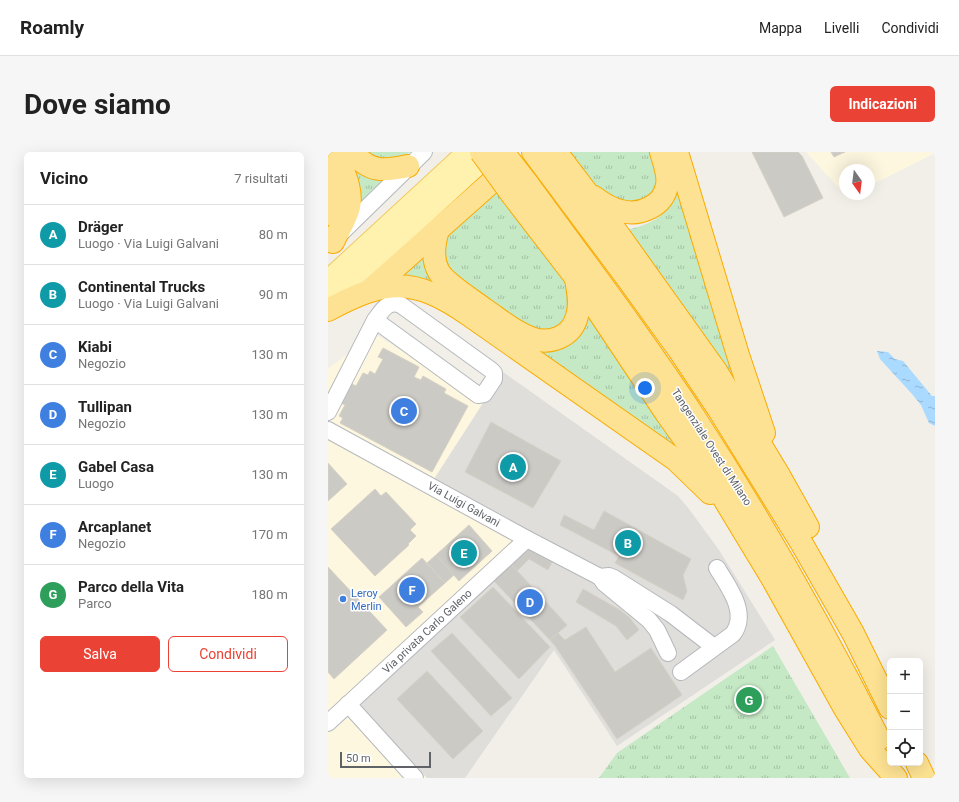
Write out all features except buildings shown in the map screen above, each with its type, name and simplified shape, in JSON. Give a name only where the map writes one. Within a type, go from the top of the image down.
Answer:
[{"type":"highway","points":[[328,214],[334,197],[336,181],[335,152]]},
{"type":"highway","points":[[330,244],[345,219],[350,200],[347,185],[335,152]]},
{"type":"highway","points":[[353,152],[364,164],[377,169],[386,170],[408,166]]},
{"type":"highway","points":[[481,152],[520,190],[576,278],[666,413],[706,469],[772,578],[845,710],[870,749],[897,778]]},
{"type":"highway","name":"Tangenziale Ovest di Milano","points":[[503,152],[520,190],[643,342],[740,490],[782,559],[819,626],[887,756]]},
{"type":"highway","points":[[328,310],[369,290],[524,152]]},
{"type":"highway","points":[[533,152],[560,164],[591,195],[600,201],[621,211],[630,213],[641,212],[649,209],[658,203],[664,195],[667,187],[666,173],[661,152]]},
{"type":"highway","points":[[677,152],[738,355],[780,477]]},
{"type":"highway","points":[[560,164],[716,371],[780,477],[826,560],[843,600],[853,633]]},
{"type":"highway","points":[[560,164],[628,278],[719,410],[802,544],[853,633],[887,702]]},
{"type":"highway","points":[[438,230],[435,241],[435,259],[438,271],[441,275],[478,305],[522,334],[532,338],[544,341],[553,340],[561,337],[570,330],[576,320],[579,309],[579,295],[576,278]]},
{"type":"highway","points":[[369,290],[390,286],[409,286],[428,292],[451,303],[676,460],[710,492],[772,578]]},
{"type":"highway","name":"Tangenziale Ovest di Milano","points":[[892,766],[897,778]]},
{"type":"highway","points":[[918,766],[924,778]]},
{"type":"main road","points":[[328,281],[468,152]]},
{"type":"main road","points":[[328,302],[491,152]]},
{"type":"street","points":[[330,244],[424,152]]},
{"type":"street","points":[[328,412],[374,320],[384,308],[391,303],[401,305],[491,370],[494,373],[494,379],[484,394],[478,394],[374,320]]},
{"type":"street","name":"Via Luigi Galvani","points":[[328,430],[527,539],[600,576]]},
{"type":"street","name":"Via privata Carlo Galeno","points":[[328,723],[527,539]]},
{"type":"street","points":[[681,672],[733,634],[737,629],[739,615],[733,595],[717,568]]},
{"type":"street","points":[[668,653],[657,630],[649,620],[604,583],[600,576],[609,576],[614,578],[670,614],[714,647]]},
{"type":"street","points":[[348,704],[415,778]]},
{"type":"shaded area","points":[[806,152],[935,152],[875,183],[875,164],[839,164],[839,188]]},
{"type":"shaded area","points":[[374,333],[483,403],[427,490],[524,546],[370,721],[427,778],[328,778],[328,369]]},
{"type":"shaded area","points":[[503,372],[678,496],[719,550],[775,640],[617,746],[554,650],[465,778],[427,778],[370,721],[361,705],[364,699],[524,546],[427,490]]},
{"type":"green space","points":[[347,152],[389,176],[357,206]]},
{"type":"green space","points":[[361,152],[410,152],[402,158],[390,162]]},
{"type":"green space","points":[[565,152],[655,152],[661,171],[652,203],[605,201]]},
{"type":"green space","points":[[494,184],[568,279],[573,319],[543,338],[445,273],[442,234]]},
{"type":"green space","points":[[675,184],[741,394],[623,231],[636,228],[656,219],[666,211],[672,197]]},
{"type":"green space","points":[[426,250],[426,259],[554,350],[567,346],[577,338],[584,328],[589,315],[692,458],[431,284],[415,277],[396,274]]},
{"type":"green space","points":[[773,646],[850,778],[599,778],[617,753]]},
{"type":"water","points":[[877,351],[888,352],[895,359],[903,361],[932,396],[935,396],[935,426],[929,423],[921,405],[880,359]]},
{"type":"place","name":"Kiabi","points":[[404,411]]},
{"type":"place","name":"Dräger","points":[[513,467]]},
{"type":"place","name":"Continental Trucks","points":[[628,543]]},
{"type":"place","name":"Gabel Casa","points":[[464,553]]},
{"type":"place","name":"Arcaplanet","points":[[412,590]]},
{"type":"place","name":"Leroy Merlin","points":[[343,599]]},
{"type":"place","name":"Tullipan","points":[[530,602]]},
{"type":"place","name":"Parco della Vita","points":[[749,700]]}]
